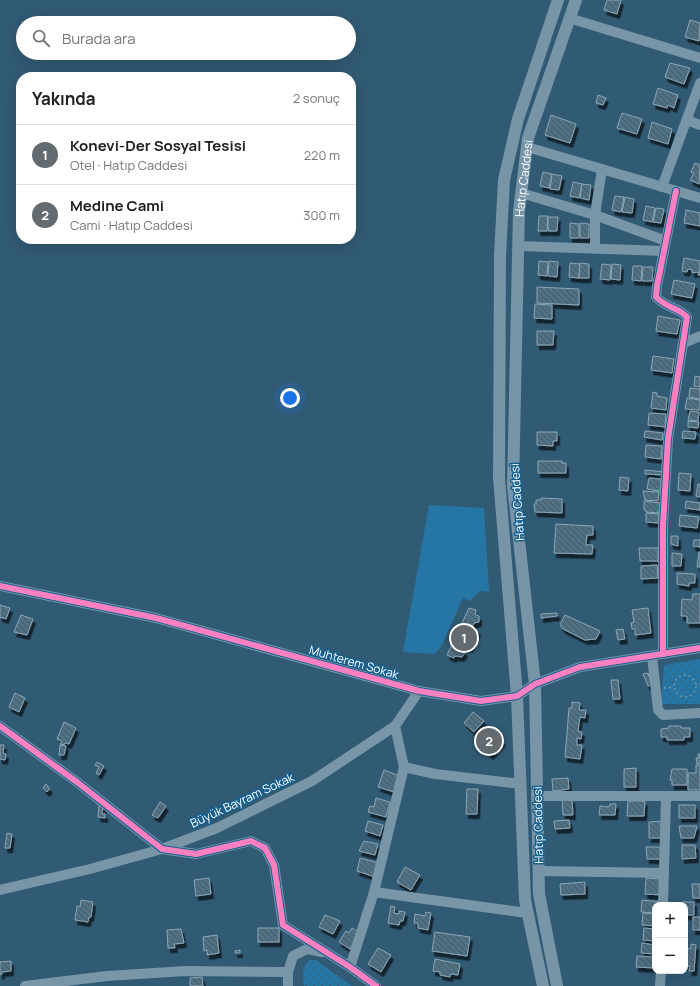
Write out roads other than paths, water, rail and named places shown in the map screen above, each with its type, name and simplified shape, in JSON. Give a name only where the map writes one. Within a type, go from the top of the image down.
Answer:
[{"type":"main road","name":"Hatıp Caddesi","points":[[543,986],[524,900],[518,696],[498,478],[500,256],[504,180],[518,119],[558,0]]},
{"type":"main road","name":"Hatıp Caddesi","points":[[557,986],[539,894],[535,684],[513,486],[518,246],[528,138],[576,0]]},
{"type":"street","points":[[569,18],[700,58]]},
{"type":"street","points":[[662,187],[700,83]]},
{"type":"street","points":[[687,120],[700,125]]},
{"type":"street","points":[[527,147],[700,198]]},
{"type":"street","points":[[595,249],[595,215],[602,169]]},
{"type":"street","points":[[676,191],[656,297],[664,306],[683,312],[687,317],[667,455],[662,526],[657,655],[658,710],[663,715],[700,713]]},
{"type":"street","points":[[522,193],[595,215],[665,246]]},
{"type":"street","points":[[518,246],[595,249],[665,246]]},
{"type":"street","points":[[684,343],[700,336]]},
{"type":"street","name":"Muhterem Sokak","points":[[0,586],[156,618],[419,691],[481,701],[518,696],[535,684],[580,667],[700,648]]},
{"type":"street","name":"Büyük Bayram Sokak","points":[[0,890],[90,869],[162,849],[218,828],[312,781],[394,726],[419,691]]},
{"type":"street","points":[[0,726],[77,782],[162,849],[196,854],[250,841],[265,848],[274,865],[283,925],[350,967],[376,986]]},
{"type":"street","points":[[350,967],[374,892],[404,767],[394,726]]},
{"type":"street","points":[[404,767],[435,774],[520,784]]},
{"type":"street","points":[[537,796],[700,796]]},
{"type":"street","points":[[663,902],[666,797]]},
{"type":"street","points":[[539,871],[664,873]]},
{"type":"street","points":[[374,892],[528,913]]},
{"type":"street","points":[[288,986],[288,972],[293,956],[307,949],[328,953]]},
{"type":"street","points":[[25,986],[107,976],[185,971],[288,972]]},
{"type":"street","points":[[660,974],[660,986]]},
{"type":"place","name":"Konevi-Der Sosyal Tesisi","points":[[464,638]]},
{"type":"place","name":"Medine Cami","points":[[489,741]]}]
